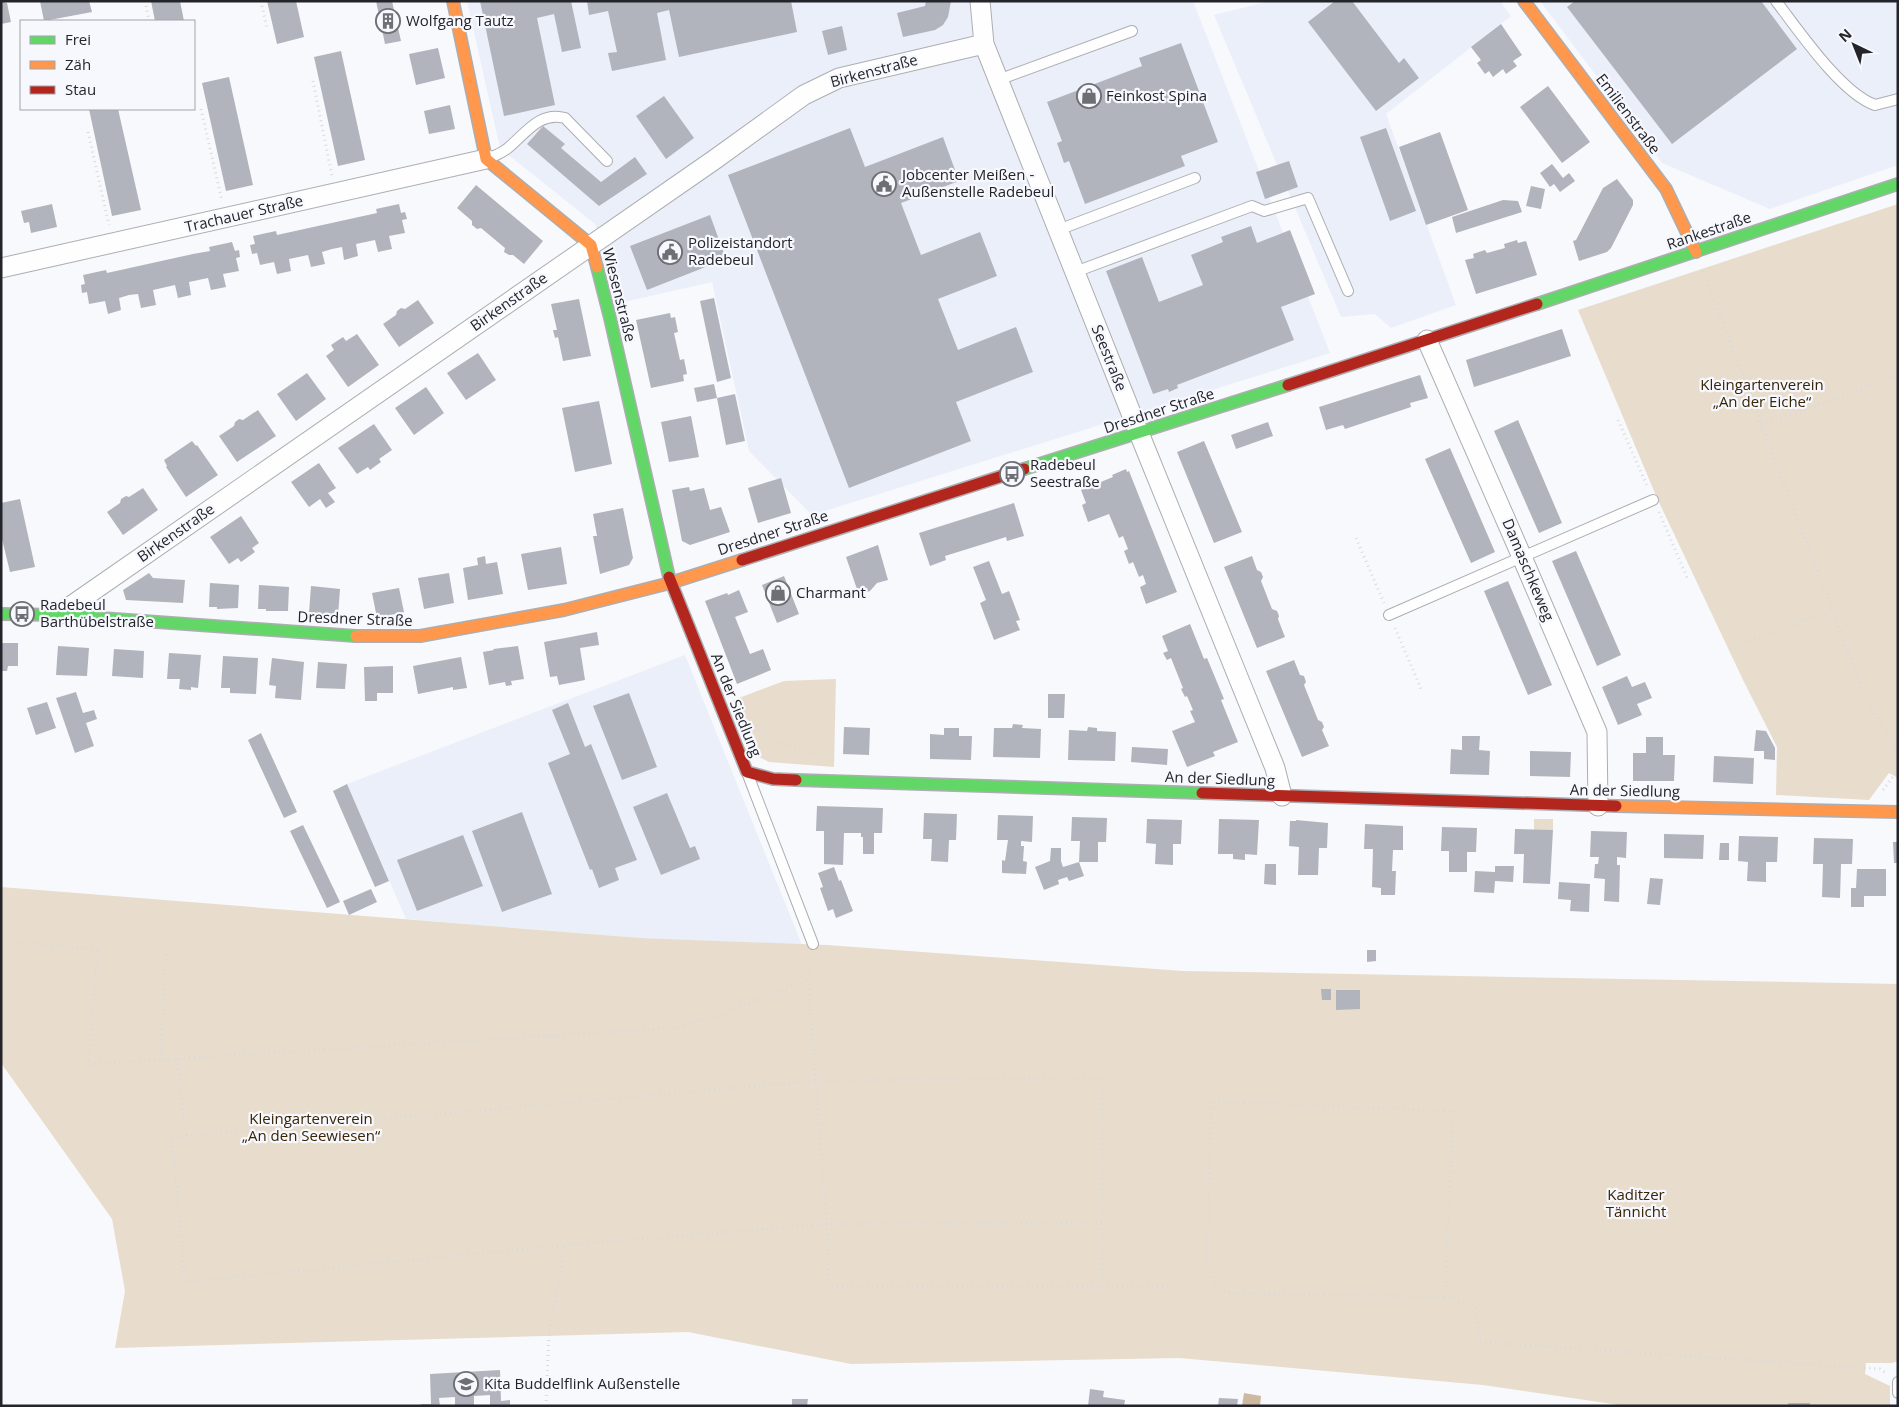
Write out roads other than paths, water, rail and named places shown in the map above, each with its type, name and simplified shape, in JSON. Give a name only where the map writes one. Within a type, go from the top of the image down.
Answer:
[{"type":"street","points":[[453,1],[486,159]]},
{"type":"street","name":"Seestraße","points":[[980,1],[984,44],[1275,768],[1282,796]]},
{"type":"street","name":"Emilienstraße","points":[[1524,1],[1666,190],[1696,252]]},
{"type":"street","name":"Birkenstraße","points":[[58,615],[804,95],[839,78],[984,44]]},
{"type":"street","name":"Trachauer Straße","points":[[1,268],[486,159]]},
{"type":"street","name":"Wiesenstraße","points":[[486,159],[591,245],[610,318],[670,583]]},
{"type":"street","name":"Rankestraße","points":[[1529,307],[1898,184]]},
{"type":"street","name":"Dresdner Straße","points":[[1,614],[58,615],[375,637],[420,636],[564,610],[670,583],[1529,307]]},
{"type":"street","name":"Damaschkeweg","points":[[1427,340],[1597,732],[1598,806]]},
{"type":"street","name":"An der Siedlung","points":[[670,583],[746,772],[773,778],[1598,806],[1898,812]]},
{"type":"lane","points":[[1776,1],[1828,67],[1858,97],[1875,105],[1898,99]]},
{"type":"lane","points":[[998,80],[1132,31]]},
{"type":"lane","points":[[486,159],[507,149],[538,121],[546,117],[558,116],[565,118],[607,161]]},
{"type":"lane","points":[[1058,230],[1196,178]]},
{"type":"lane","points":[[1075,272],[1252,206],[1264,211],[1308,198],[1348,291]]},
{"type":"lane","points":[[1389,615],[1653,500]]},
{"type":"lane","points":[[746,772],[813,944]]},
{"type":"lane","points":[[1898,1382],[1898,1393]]},
{"type":"place","name":"Wolfgang Tautz","points":[[388,21]]},
{"type":"place","name":"Feinkost Spina","points":[[1089,96]]},
{"type":"place","name":"Jobcenter Meißen - Außenstelle Radebeul","points":[[884,184]]},
{"type":"place","name":"Polizeistandort Radebeul","points":[[670,252]]},
{"type":"place","name":"Radebeul Seestraße","points":[[1012,474]]},
{"type":"place","name":"Charmant","points":[[778,593]]},
{"type":"place","name":"Radebeul Barthübelstraße","points":[[22,614]]},
{"type":"place","name":"Kita Buddelflink Außenstelle","points":[[466,1384]]},
{"type":"park label","name":"Kleingartenverein „An der Eiche“","points":[[1762,394]]},
{"type":"park label","name":"Kleingartenverein „An den Seewiesen“","points":[[311,1128]]},
{"type":"park label","name":"Kaditzer Tännicht","points":[[1636,1204]]}]
